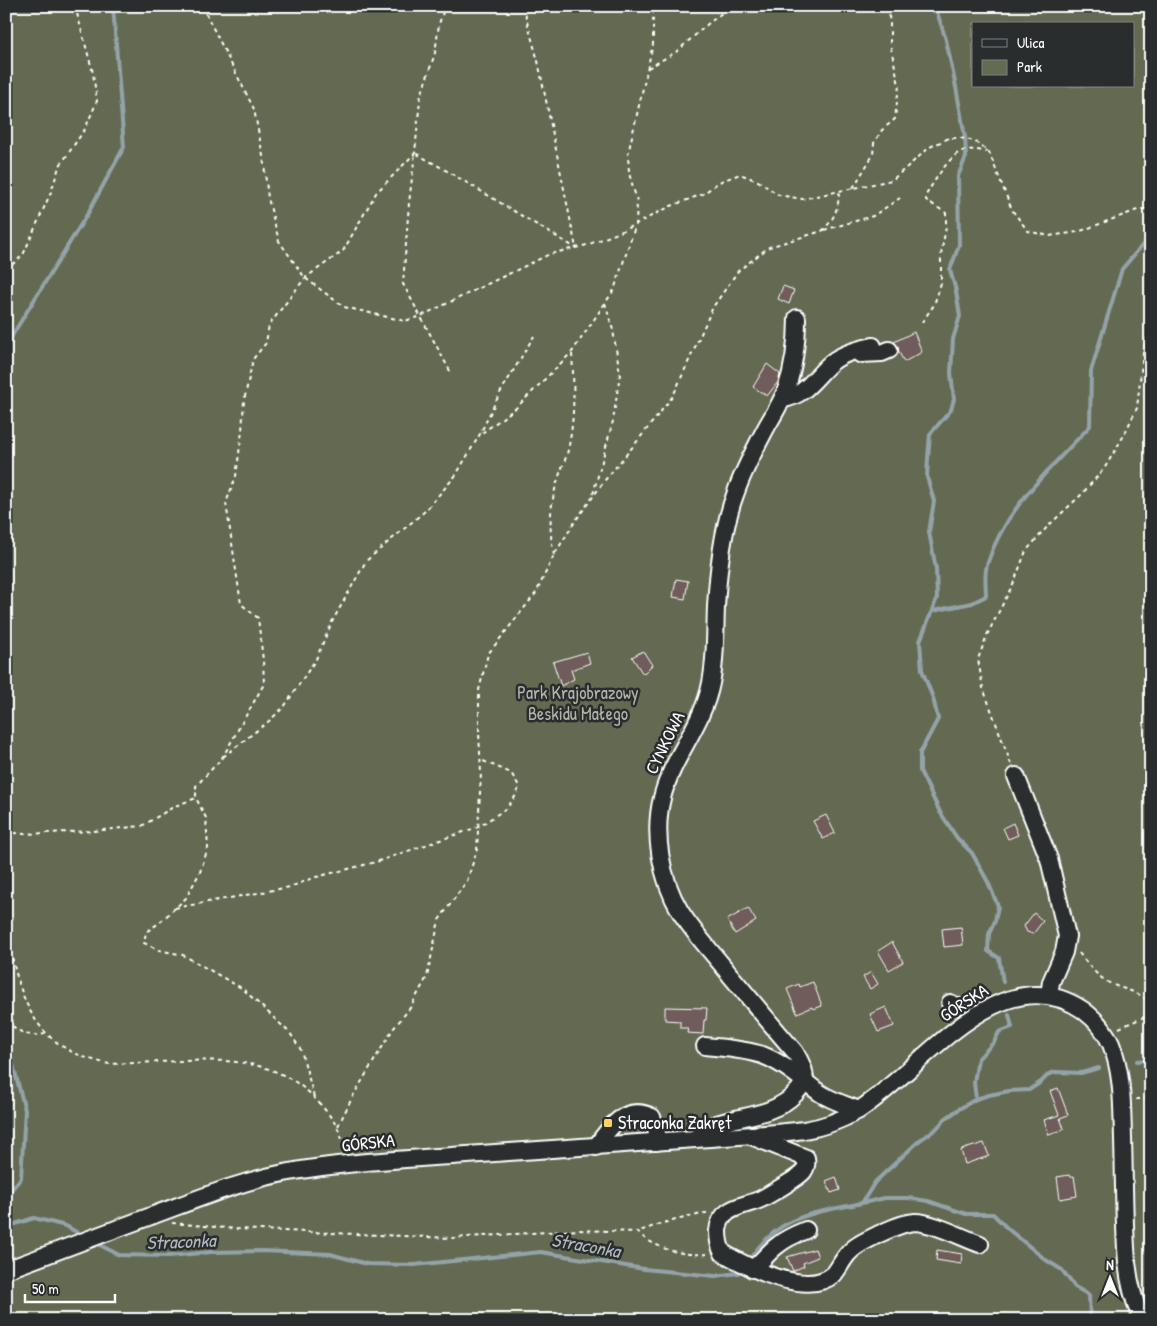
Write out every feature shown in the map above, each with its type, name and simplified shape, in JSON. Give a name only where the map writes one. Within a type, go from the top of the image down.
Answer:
[{"type":"street","name":"CYNKOWA","points":[[797,318],[797,339],[788,383],[782,399],[766,427],[743,476],[734,499],[726,530],[716,605],[712,683],[703,712],[673,767],[665,787],[659,813],[658,828],[663,866],[672,895],[680,911],[795,1052],[801,1063],[805,1080]]},
{"type":"street","points":[[782,399],[791,398],[807,387],[832,362],[845,354],[872,346]]},
{"type":"street","points":[[845,354],[882,353],[890,350]]},
{"type":"street","points":[[1016,776],[1049,858],[1068,936],[1064,952],[1051,982],[1049,995]]},
{"type":"street","name":"GÓRSKA","points":[[6,1270],[244,1183],[280,1174],[315,1168],[413,1158],[596,1147],[749,1135],[818,1127],[841,1120],[859,1110],[956,1030],[995,1004],[1012,998],[1049,995],[1062,999],[1085,1012],[1100,1025],[1106,1034],[1116,1060],[1123,1114],[1126,1252],[1130,1288],[1142,1320]]},
{"type":"street","points":[[705,1046],[741,1050],[763,1056],[805,1080],[822,1093],[859,1110]]},
{"type":"street","points":[[695,1139],[711,1126],[759,1114],[780,1106],[802,1087],[805,1080]]},
{"type":"street","points":[[596,1147],[616,1122],[637,1112],[652,1117],[656,1131],[656,1142]]},
{"type":"street","name":"GÓRSKA","points":[[732,1208],[761,1199],[801,1175],[807,1163],[806,1158],[800,1155],[749,1135]]},
{"type":"street","points":[[732,1208],[726,1213],[720,1223],[718,1240],[723,1253],[746,1266],[799,1282],[808,1283],[822,1280],[833,1274],[852,1249],[896,1226],[906,1223],[917,1222],[931,1225],[980,1244]]},
{"type":"street","points":[[746,1266],[762,1261],[777,1245],[791,1236],[806,1230]]},
{"type":"path","points":[[6,270],[23,255],[51,192],[58,167],[85,129],[97,101],[94,73],[75,6]]},
{"type":"path","points":[[202,6],[254,109],[263,156],[268,198],[279,241],[305,278],[344,307],[405,322],[550,254],[576,248],[611,236],[671,206],[703,194],[719,182],[740,174],[758,181],[779,195],[802,199],[892,180],[930,147],[949,138],[974,141],[989,152],[1012,210],[1028,231],[1049,236],[1078,232],[1140,209],[1151,208]]},
{"type":"path","points":[[446,6],[439,24],[435,53],[420,99],[408,203],[404,284],[450,371]]},
{"type":"path","points":[[524,6],[538,61],[576,248]]},
{"type":"path","points":[[480,434],[516,408],[572,352],[614,290],[636,224],[637,201],[629,173],[628,154],[653,44],[653,6]]},
{"type":"path","points":[[648,68],[676,52],[731,6]]},
{"type":"path","points":[[853,188],[873,155],[874,143],[878,136],[895,118],[899,85],[890,44],[890,21],[886,6]]},
{"type":"path","points":[[922,322],[934,305],[940,282],[940,255],[946,227],[946,213],[926,200],[926,195],[947,164],[959,152],[973,149],[989,152]]},
{"type":"path","points":[[222,758],[264,684],[258,618],[241,604],[226,503],[236,476],[244,400],[253,359],[266,343],[269,325],[305,278],[343,251],[376,193],[415,154]]},
{"type":"path","points":[[415,154],[462,179],[518,215],[576,248]]},
{"type":"path","points":[[822,231],[828,225],[840,205],[839,191]]},
{"type":"path","points":[[338,1126],[352,1096],[393,1029],[410,1008],[427,977],[439,920],[468,881],[477,850],[481,773],[479,690],[488,654],[536,593],[554,555],[593,496],[673,396],[713,308],[738,271],[769,247],[872,216],[900,198]]},
{"type":"path","points":[[593,496],[613,421],[620,374],[614,330],[605,303]]},
{"type":"path","points":[[1016,776],[982,688],[978,659],[1014,582],[1026,551],[1104,469],[1123,437],[1137,408],[1143,353],[1151,321]]},
{"type":"path","points":[[314,1097],[302,1050],[290,1033],[243,989],[184,955],[159,950],[144,943],[146,932],[159,923],[186,898],[208,848],[206,818],[196,798],[196,786],[222,758],[284,707],[316,659],[332,622],[366,561],[425,511],[456,475],[480,434],[500,393],[534,336]]},
{"type":"path","points":[[554,555],[550,537],[550,511],[568,452],[572,428],[574,384],[572,352]]},
{"type":"path","points":[[174,908],[290,887],[316,877],[376,862],[478,827],[507,808],[517,794],[519,786],[512,773],[480,760]]},
{"type":"path","points":[[6,832],[24,834],[93,831],[142,826],[175,806],[196,798]]},
{"type":"path","points":[[6,926],[20,992],[31,1014],[45,1034],[59,1045],[76,1055],[110,1064],[219,1060],[267,1068],[284,1075],[299,1084],[314,1097],[338,1126],[349,1165]]},
{"type":"path","points":[[1068,936],[1091,968],[1106,981],[1146,998],[1151,1004]]},
{"type":"path","points":[[1106,1034],[1151,1014]]},
{"type":"path","points":[[6,1020],[21,1033],[37,1036],[45,1034]]},
{"type":"path","points":[[164,1223],[236,1229],[452,1238],[579,1230],[637,1232],[663,1223],[732,1208]]},
{"type":"path","points":[[637,1232],[647,1241],[666,1249],[700,1255],[723,1253]]},
{"type":"green space","name":"Park Krajobrazowy Beskidu Małego","points":[[6,6],[1151,6],[1151,1320],[6,1320]]},
{"type":"building","points":[[783,286],[794,290],[789,304],[778,299]]},
{"type":"building","points":[[914,332],[922,352],[904,362],[898,346],[894,342]]},
{"type":"building","points":[[767,364],[780,374],[778,382],[767,396],[753,387]]},
{"type":"building","points":[[676,579],[688,581],[685,599],[673,597]]},
{"type":"building","points":[[643,651],[652,665],[643,674],[632,657]]},
{"type":"building","points":[[587,652],[590,663],[571,670],[574,679],[561,686],[553,662]]},
{"type":"building","points":[[826,815],[835,833],[823,839],[813,821]]},
{"type":"building","points":[[1013,823],[1018,835],[1008,839],[1003,828]]},
{"type":"building","points":[[748,908],[756,921],[735,934],[727,920]]},
{"type":"building","points":[[1034,913],[1043,921],[1033,934],[1027,932],[1024,926]]},
{"type":"building","points":[[961,927],[963,945],[944,947],[942,929]]},
{"type":"building","points":[[892,942],[903,962],[889,970],[878,951]]},
{"type":"building","points":[[871,972],[878,984],[870,989],[863,977]]},
{"type":"building","points":[[813,982],[822,1006],[813,1009],[812,1007],[797,1013],[787,989],[799,984],[800,987]]},
{"type":"building","points":[[665,1007],[707,1008],[703,1034],[687,1033],[688,1028],[680,1028],[680,1021],[665,1020]]},
{"type":"building","points":[[886,1007],[894,1026],[878,1032],[870,1014]]},
{"type":"building","points":[[1058,1088],[1068,1115],[1060,1118],[1064,1129],[1049,1135],[1044,1120],[1059,1115],[1050,1091]]},
{"type":"building","points":[[984,1143],[989,1156],[965,1164],[961,1150]]},
{"type":"building","points":[[1069,1175],[1070,1177],[1074,1176],[1077,1196],[1060,1199],[1057,1177]]},
{"type":"building","points":[[836,1177],[840,1190],[831,1193],[826,1181]]},
{"type":"building","points":[[815,1249],[818,1257],[803,1263],[804,1266],[793,1271],[787,1257]]},
{"type":"building","points":[[937,1250],[962,1254],[961,1264],[936,1260]]},
{"type":"waterway","points":[[6,350],[13,334],[88,213],[124,147],[113,6]]},
{"type":"waterway","points":[[935,6],[946,40],[956,87],[965,137],[966,157],[958,176],[959,245],[950,270],[960,316],[953,339],[951,373],[954,399],[951,410],[930,434],[928,458],[927,477],[934,501],[929,532],[936,569],[937,598],[920,641],[922,670],[933,698],[938,719],[920,753],[920,771],[940,812],[957,838],[972,853],[988,882],[998,906],[995,921],[989,934],[988,951],[999,958],[1003,982]]},
{"type":"waterway","points":[[933,611],[972,603],[986,596],[985,576],[987,565],[1005,525],[1045,473],[1090,426],[1091,371],[1122,269],[1151,235]]},
{"type":"waterway","points":[[976,1099],[974,1082],[978,1059],[994,1042],[999,1032],[1012,1027],[1009,1015]]},
{"type":"waterway","points":[[6,1038],[25,1110],[21,1178],[6,1196]]},
{"type":"waterway","name":"Straconka","points":[[1137,1061],[1151,1059]]},
{"type":"waterway","name":"Straconka","points":[[748,1262],[760,1246],[784,1225],[812,1214],[862,1203],[875,1182],[920,1140],[936,1129],[945,1119],[976,1099],[1009,1091],[1029,1090],[1049,1074],[1056,1072],[1081,1073],[1099,1068]]},
{"type":"waterway","points":[[862,1203],[885,1198],[908,1198],[928,1201],[966,1214],[993,1214],[1046,1260],[1062,1270],[1075,1287],[1089,1295],[1090,1320]]},
{"type":"waterway","name":"Straconka","points":[[6,1227],[34,1218],[66,1226],[83,1236]]},
{"type":"waterway","name":"Straconka","points":[[96,1243],[119,1255],[169,1256],[211,1252],[262,1251],[330,1254],[367,1264],[414,1265],[541,1252],[644,1269],[715,1276],[738,1273],[743,1270]]},
{"type":"place","name":"Straconka Zakręt","points":[[608,1123]]}]
